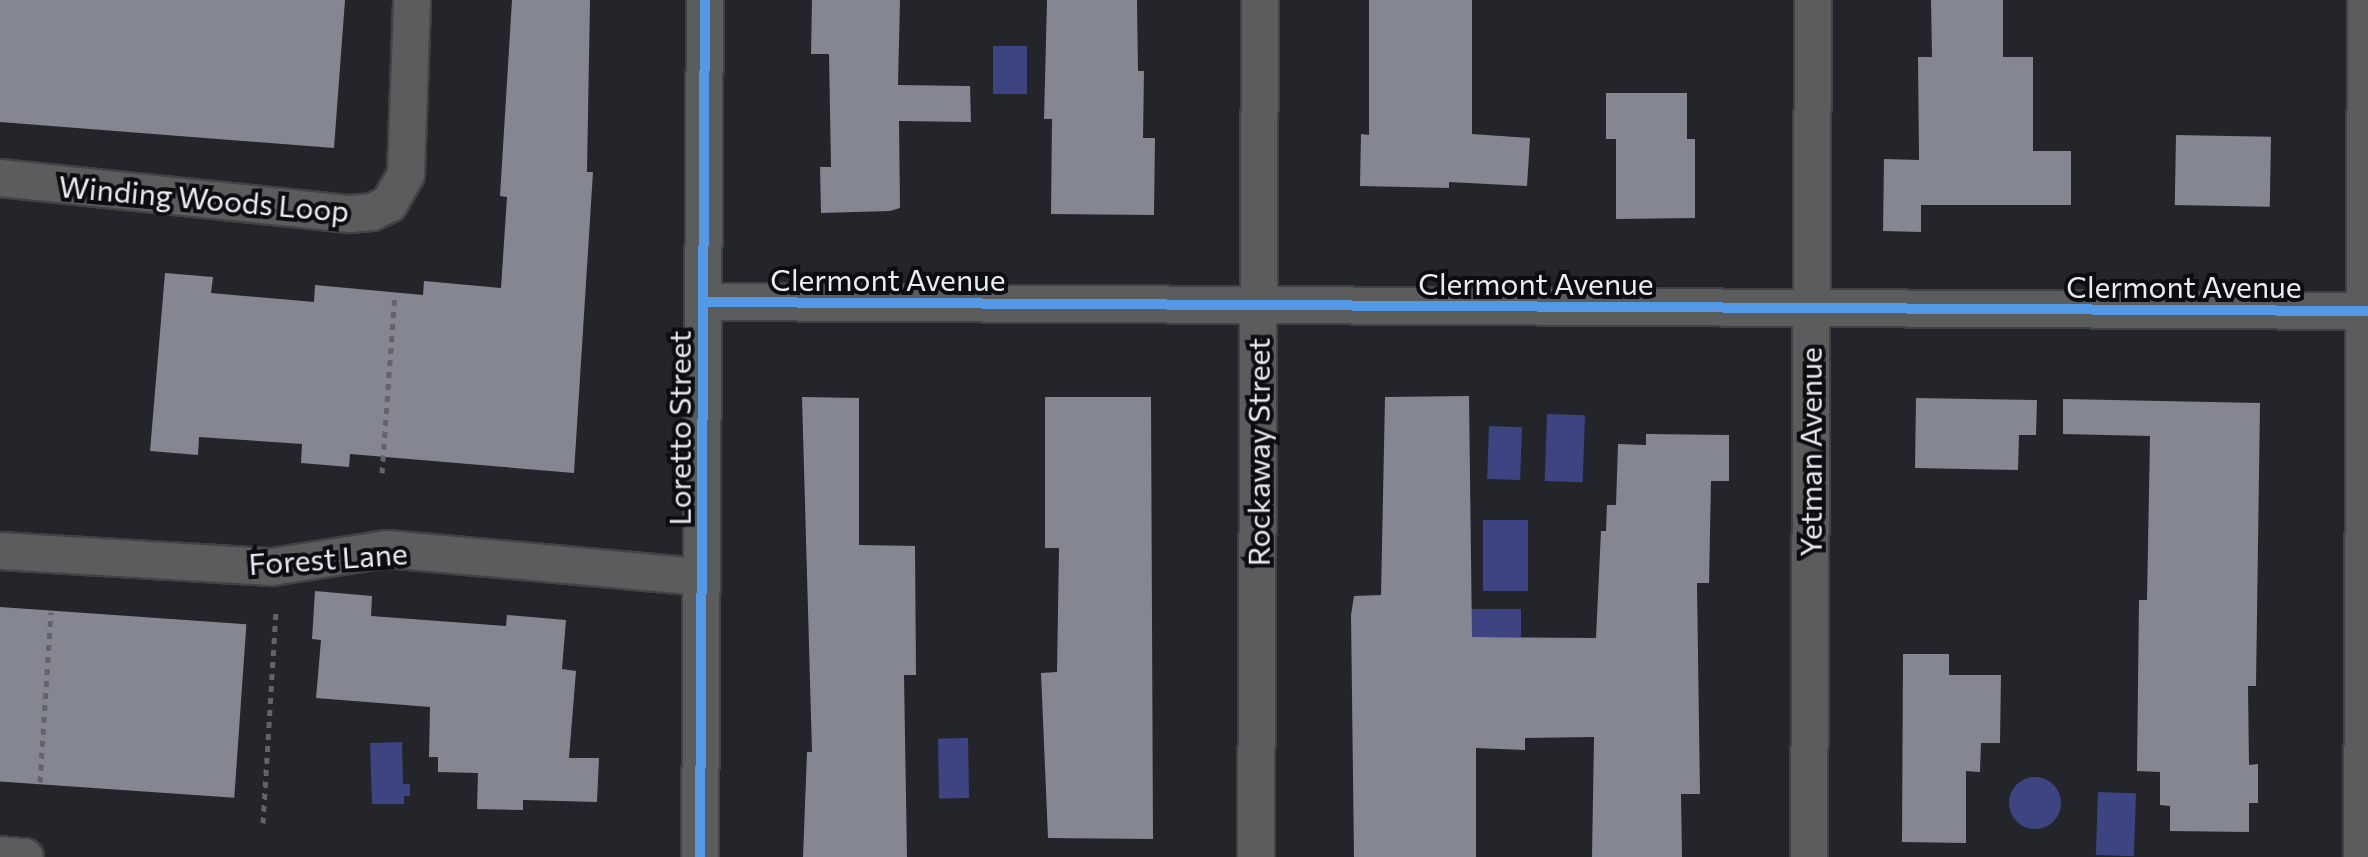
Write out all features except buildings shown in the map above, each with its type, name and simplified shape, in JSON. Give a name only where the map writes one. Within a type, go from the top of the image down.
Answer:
[{"type":"street","name":"Winding Woods Loop","points":[[0,178],[323,212],[372,212],[389,204],[406,174],[412,0]]},
{"type":"street","name":"Loretto Street","points":[[700,857],[705,0]]},
{"type":"street","name":"Rockaway Street","points":[[1256,857],[1260,0]]},
{"type":"street","name":"Yetman Avenue","points":[[1809,857],[1813,0]]},
{"type":"street","points":[[2362,857],[2366,0]]},
{"type":"street","name":"Clermont Avenue","points":[[704,302],[2366,311]]},
{"type":"street","name":"Forest Lane","points":[[0,551],[272,567],[387,549],[702,577]]},
{"type":"street","points":[[0,855],[23,857]]},
{"type":"path","points":[[382,473],[395,293]]},
{"type":"path","points":[[263,823],[277,591]]},
{"type":"path","points":[[40,782],[51,612]]},
{"type":"water","points":[[993,46],[1027,46],[1027,94],[993,94]]},
{"type":"water","points":[[1547,414],[1585,415],[1583,482],[1545,481]]},
{"type":"water","points":[[1489,426],[1522,427],[1520,480],[1487,479]]},
{"type":"water","points":[[1483,520],[1528,520],[1528,591],[1483,591]]},
{"type":"water","points":[[1468,609],[1521,609],[1521,637],[1468,637]]},
{"type":"water","points":[[968,738],[969,798],[939,799],[938,739]]},
{"type":"water","points":[[402,742],[403,784],[410,784],[410,796],[404,796],[404,804],[372,804],[370,743]]},
{"type":"water","points":[[2035,777],[2053,785],[2061,803],[2053,821],[2035,829],[2017,821],[2009,803],[2017,785]]},
{"type":"water","points":[[2098,792],[2136,793],[2134,856],[2096,855]]},
{"type":"cycle path","points":[[700,857],[705,0]]},
{"type":"cycle path","points":[[704,302],[2368,311]]}]
